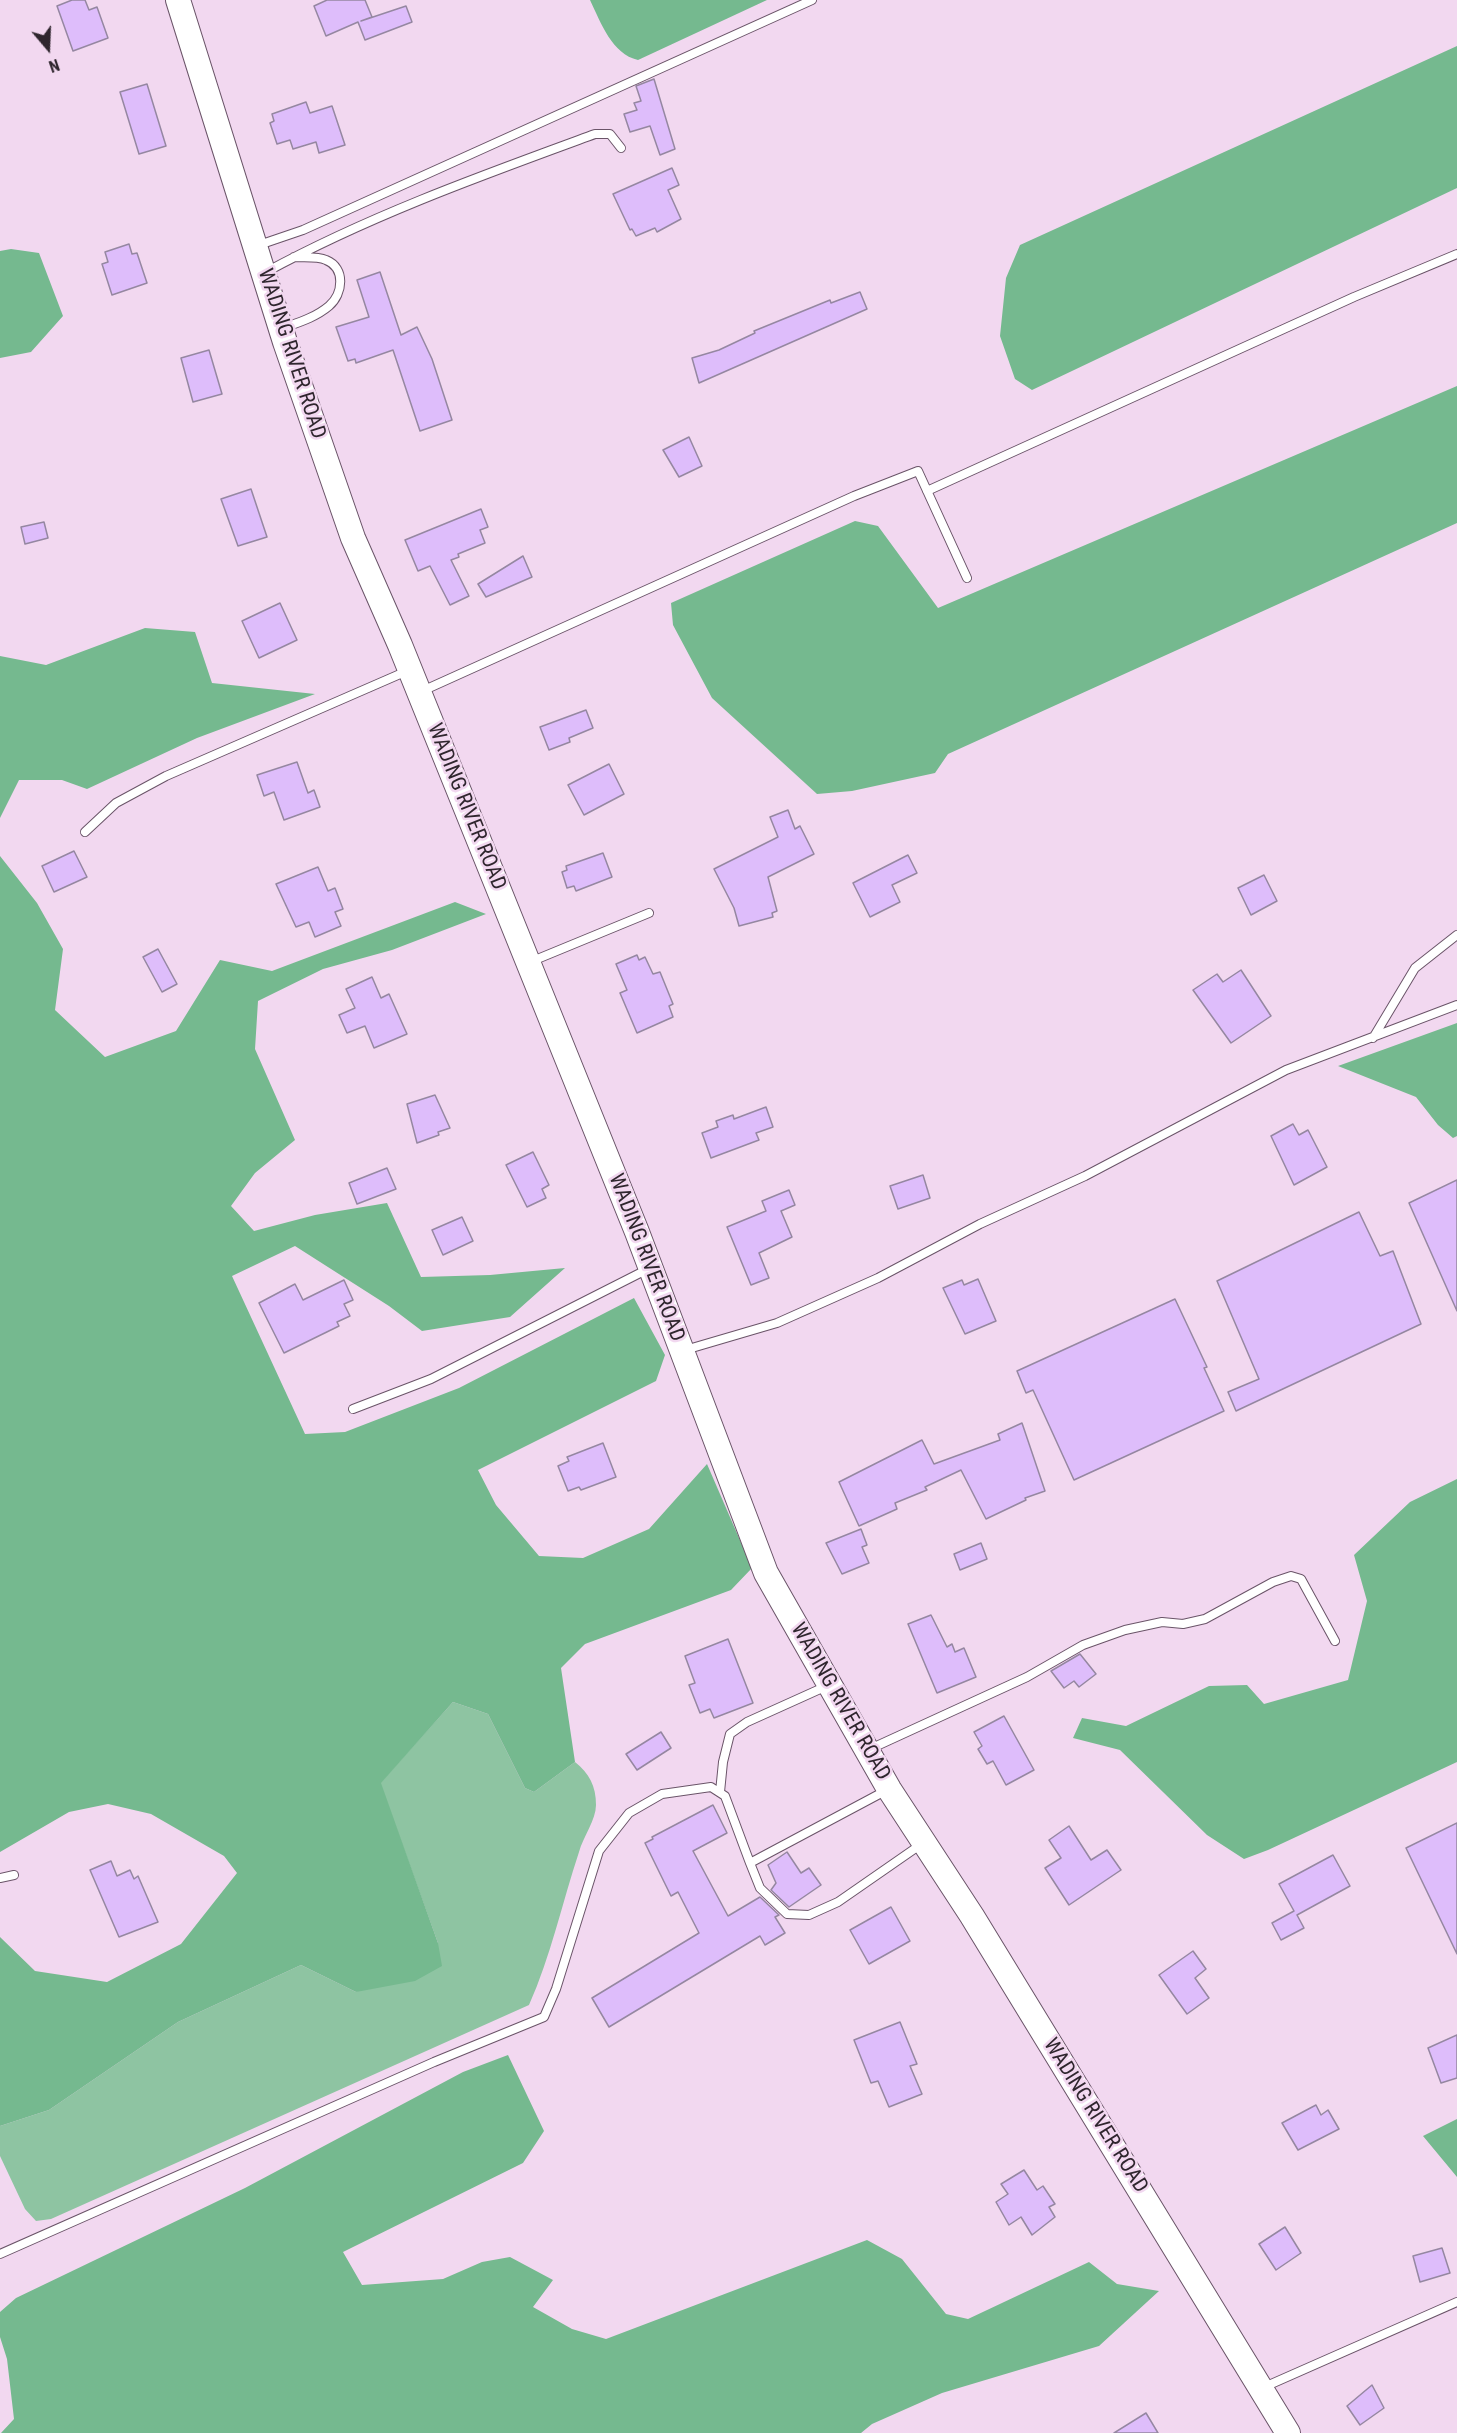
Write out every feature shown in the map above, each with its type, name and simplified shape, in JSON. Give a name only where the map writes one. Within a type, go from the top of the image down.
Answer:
[{"type":"main road","name":"WADING RIVER ROAD","points":[[178,0],[281,328],[353,538],[419,692],[651,1268],[766,1574],[889,1789],[972,1916],[1288,2433]]},
{"type":"lane","points":[[255,246],[324,220],[812,0]]},
{"type":"lane","points":[[264,273],[293,257],[435,193],[595,134],[610,135],[621,148]]},
{"type":"lane","points":[[927,491],[1354,297],[1457,254]]},
{"type":"lane","points":[[281,328],[312,318],[331,305],[339,293],[341,277],[335,266],[325,259],[293,257]]},
{"type":"lane","points":[[419,692],[854,496],[918,471],[968,578]]},
{"type":"lane","points":[[85,832],[116,803],[166,776],[410,670]]},
{"type":"lane","points":[[528,962],[649,913]]},
{"type":"lane","points":[[1373,1038],[1414,968],[1457,935]]},
{"type":"lane","points":[[682,1351],[777,1323],[878,1278],[980,1224],[1085,1176],[1286,1070],[1457,1005]]},
{"type":"lane","points":[[353,1409],[431,1379],[651,1268]]},
{"type":"lane","points":[[867,1751],[1028,1677],[1083,1645],[1162,1622],[1183,1624],[1205,1619],[1273,1582],[1291,1576],[1301,1579],[1335,1641]]},
{"type":"lane","points":[[720,1792],[723,1762],[730,1734],[747,1722],[829,1684]]},
{"type":"lane","points":[[0,2254],[434,2062],[544,2017],[556,1989],[599,1851],[629,1813],[662,1794],[711,1787],[725,1796],[760,1888],[787,1914],[809,1915],[838,1902],[924,1842]]},
{"type":"lane","points":[[750,1863],[889,1789]]},
{"type":"lane","points":[[0,1878],[14,1875]]},
{"type":"lane","points":[[1262,2388],[1457,2302]]},
{"type":"green space","points":[[590,0],[767,0],[638,60],[629,57],[614,44],[603,28]]},
{"type":"green space","points":[[1457,46],[1457,188],[1032,390],[1015,379],[1000,336],[1006,278],[1020,245]]},
{"type":"green space","points":[[11,249],[39,253],[63,316],[31,352],[0,358],[0,251]]},
{"type":"green space","points":[[1457,386],[1457,523],[948,754],[935,773],[852,791],[817,794],[712,698],[673,625],[671,603],[855,521],[878,526],[938,608]]},
{"type":"green space","points":[[145,628],[195,632],[212,683],[315,694],[197,738],[87,789],[62,780],[19,780],[0,818],[0,656],[46,665]]},
{"type":"green space","points":[[0,856],[37,903],[63,949],[55,1010],[105,1057],[176,1031],[220,960],[272,971],[455,902],[486,914],[392,950],[323,969],[258,1001],[255,1049],[295,1140],[255,1173],[231,1206],[254,1231],[315,1215],[387,1203],[421,1277],[490,1275],[565,1268],[510,1317],[422,1331],[389,1306],[295,1246],[232,1276],[305,1434],[345,1432],[459,1388],[634,1298],[665,1355],[656,1381],[478,1470],[496,1505],[539,1556],[583,1558],[649,1529],[707,1464],[752,1568],[731,1590],[585,1644],[561,1668],[575,1762],[534,1792],[525,1788],[488,1714],[453,1702],[381,1783],[438,1943],[442,1966],[415,1981],[356,1992],[301,1965],[178,2022],[49,2110],[0,2126],[0,1937],[35,1971],[107,1982],[181,1944],[237,1873],[224,1856],[151,1814],[108,1804],[69,1812],[0,1852]]},
{"type":"green space","points":[[1457,1023],[1457,1136],[1453,1138],[1438,1125],[1416,1097],[1338,1066]]},
{"type":"green space","points":[[1457,1479],[1457,1762],[1244,1859],[1207,1835],[1120,1750],[1073,1738],[1082,1718],[1126,1726],[1209,1686],[1247,1685],[1264,1704],[1348,1680],[1367,1601],[1354,1555],[1410,1502]]},
{"type":"green space","points":[[453,1702],[488,1714],[525,1788],[534,1792],[575,1762],[588,1775],[595,1792],[594,1817],[581,1846],[550,1949],[529,2005],[51,2219],[36,2221],[25,2209],[0,2156],[0,2126],[49,2110],[178,2022],[301,1965],[356,1992],[438,1943],[380,1783]]},
{"type":"green space","points":[[508,2055],[544,2131],[523,2163],[343,2252],[362,2285],[443,2279],[482,2262],[510,2257],[553,2280],[533,2307],[572,2329],[606,2339],[867,2240],[902,2259],[946,2314],[968,2319],[1089,2262],[1117,2284],[1159,2291],[1099,2346],[942,2393],[872,2424],[861,2433],[1,2433],[14,2419],[7,2359],[0,2337],[0,2312],[16,2298],[245,2188],[463,2072]]},
{"type":"green space","points":[[1457,2119],[1457,2177],[1423,2136]]},
{"type":"building","points":[[72,0],[85,0],[89,10],[97,7],[108,38],[73,51],[57,6]]},
{"type":"building","points":[[327,0],[365,0],[372,17],[361,21],[406,6],[412,22],[365,40],[358,22],[326,36],[314,6]]},
{"type":"building","points":[[654,79],[675,149],[660,155],[650,126],[630,132],[624,114],[637,110],[634,103],[641,101],[636,86]]},
{"type":"building","points":[[147,84],[166,146],[139,154],[120,92]]},
{"type":"building","points":[[306,102],[310,113],[332,106],[345,145],[319,153],[316,142],[293,149],[290,140],[277,144],[270,123],[274,121],[272,114]]},
{"type":"building","points":[[672,168],[679,185],[668,190],[681,219],[657,232],[655,228],[636,236],[632,229],[630,230],[613,194]]},
{"type":"building","points":[[129,244],[132,254],[137,253],[147,283],[112,295],[102,264],[108,262],[105,252]]},
{"type":"building","points":[[380,272],[401,335],[417,327],[432,359],[452,420],[420,431],[393,350],[356,363],[355,359],[348,361],[336,327],[369,317],[357,280]]},
{"type":"building","points":[[860,292],[867,309],[699,383],[692,358],[719,350],[755,333],[754,331],[830,300],[831,303]]},
{"type":"building","points":[[209,350],[222,394],[193,402],[181,358]]},
{"type":"building","points":[[689,437],[702,466],[679,477],[663,450]]},
{"type":"building","points":[[251,489],[267,537],[238,546],[221,499]]},
{"type":"building","points":[[481,509],[488,527],[480,530],[485,543],[458,554],[459,557],[451,560],[469,596],[450,605],[430,566],[418,571],[405,540]]},
{"type":"building","points":[[44,522],[48,538],[25,544],[21,527]]},
{"type":"building","points":[[523,556],[532,577],[486,597],[478,584]]},
{"type":"building","points":[[280,603],[297,640],[259,658],[242,621]]},
{"type":"building","points":[[586,710],[593,728],[569,738],[570,742],[549,750],[540,727]]},
{"type":"building","points":[[297,762],[308,793],[314,790],[320,807],[284,820],[274,792],[264,796],[257,775]]},
{"type":"building","points":[[609,764],[624,794],[584,815],[568,785]]},
{"type":"building","points":[[788,810],[795,829],[800,826],[814,854],[768,877],[777,911],[772,913],[773,917],[739,926],[734,908],[714,869],[778,837],[770,817]]},
{"type":"building","points":[[74,851],[87,877],[54,892],[42,866]]},
{"type":"building","points":[[603,853],[612,877],[576,891],[574,886],[567,888],[562,872],[567,870],[566,866]]},
{"type":"building","points":[[908,855],[917,873],[892,885],[900,902],[870,917],[853,883]]},
{"type":"building","points":[[318,867],[328,891],[335,888],[343,909],[335,912],[341,926],[315,937],[309,922],[296,927],[276,884]]},
{"type":"building","points":[[1264,875],[1277,901],[1251,915],[1238,888]]},
{"type":"building","points":[[158,949],[177,984],[162,992],[143,957]]},
{"type":"building","points":[[637,955],[639,960],[645,957],[653,974],[660,972],[673,1004],[669,1006],[673,1017],[637,1033],[620,993],[627,990],[616,964]]},
{"type":"building","points":[[1241,970],[1271,1016],[1231,1043],[1193,990],[1217,974],[1223,982]]},
{"type":"building","points":[[372,977],[381,998],[389,994],[407,1034],[374,1048],[365,1026],[347,1033],[339,1015],[355,1008],[346,989]]},
{"type":"building","points":[[435,1095],[450,1128],[438,1132],[439,1135],[417,1143],[407,1104]]},
{"type":"building","points":[[766,1107],[773,1127],[756,1133],[759,1140],[711,1158],[702,1133],[718,1127],[716,1121],[733,1115],[734,1119]]},
{"type":"building","points":[[1293,1124],[1299,1135],[1308,1130],[1327,1167],[1294,1185],[1271,1136]]},
{"type":"building","points":[[533,1152],[549,1185],[542,1189],[546,1198],[527,1207],[506,1165]]},
{"type":"building","points":[[387,1168],[396,1189],[357,1204],[349,1183]]},
{"type":"building","points":[[923,1175],[930,1198],[898,1209],[890,1186]]},
{"type":"building","points":[[1457,1180],[1457,1311],[1409,1203]]},
{"type":"building","points":[[789,1190],[795,1205],[781,1211],[792,1237],[759,1253],[769,1278],[751,1285],[727,1227],[766,1211],[762,1201]]},
{"type":"building","points":[[1359,1212],[1380,1256],[1393,1251],[1421,1324],[1236,1411],[1228,1392],[1259,1379],[1217,1281]]},
{"type":"building","points":[[462,1217],[473,1241],[443,1255],[432,1230]]},
{"type":"building","points":[[978,1279],[996,1321],[965,1334],[943,1288],[962,1280],[964,1285]]},
{"type":"building","points":[[344,1280],[353,1300],[344,1304],[350,1316],[337,1322],[339,1326],[284,1353],[259,1303],[295,1284],[303,1300]]},
{"type":"building","points":[[1175,1299],[1207,1367],[1204,1368],[1224,1411],[1074,1480],[1033,1390],[1026,1393],[1017,1371]]},
{"type":"building","points":[[1022,1423],[1045,1491],[1025,1498],[1026,1500],[986,1519],[961,1470],[925,1487],[927,1490],[895,1503],[897,1509],[859,1526],[839,1482],[922,1440],[934,1464],[1000,1440],[998,1434]]},
{"type":"building","points":[[603,1443],[616,1477],[581,1490],[579,1487],[568,1491],[558,1466],[569,1461],[567,1457]]},
{"type":"building","points":[[861,1529],[867,1545],[862,1547],[869,1563],[842,1574],[826,1543]]},
{"type":"building","points":[[981,1543],[987,1559],[960,1570],[954,1554]]},
{"type":"building","points":[[931,1615],[947,1647],[952,1644],[955,1652],[964,1648],[976,1677],[937,1693],[908,1624]]},
{"type":"building","points":[[728,1639],[753,1703],[714,1718],[710,1709],[700,1713],[689,1685],[695,1683],[685,1656]]},
{"type":"building","points":[[1080,1654],[1096,1674],[1079,1687],[1074,1681],[1064,1688],[1051,1671]]},
{"type":"building","points":[[1004,1716],[1034,1770],[1006,1785],[993,1761],[987,1764],[978,1749],[982,1746],[974,1732]]},
{"type":"building","points":[[661,1732],[671,1748],[637,1770],[626,1754]]},
{"type":"building","points":[[713,1805],[727,1833],[693,1851],[728,1916],[760,1897],[779,1915],[775,1917],[785,1933],[765,1945],[760,1936],[609,2027],[592,1998],[699,1933],[678,1892],[671,1896],[645,1843],[653,1839],[652,1837]]},
{"type":"building","points":[[1457,1823],[1457,1954],[1406,1848]]},
{"type":"building","points":[[1069,1826],[1091,1860],[1107,1850],[1121,1870],[1069,1905],[1045,1868],[1061,1858],[1049,1840]]},
{"type":"building","points":[[787,1852],[801,1873],[809,1868],[821,1885],[789,1907],[771,1890],[776,1883],[768,1865]]},
{"type":"building","points":[[1333,1855],[1350,1886],[1297,1915],[1304,1928],[1281,1940],[1272,1923],[1294,1911],[1279,1884]]},
{"type":"building","points":[[111,1861],[117,1876],[130,1870],[134,1879],[138,1876],[158,1922],[119,1937],[90,1870]]},
{"type":"building","points":[[891,1907],[910,1941],[869,1964],[850,1930]]},
{"type":"building","points":[[1193,1951],[1206,1969],[1195,1978],[1209,1998],[1187,2014],[1159,1975]]},
{"type":"building","points":[[900,2022],[917,2064],[910,2066],[922,2094],[889,2107],[878,2081],[871,2083],[854,2040]]},
{"type":"building","points":[[1457,2035],[1457,2078],[1441,2083],[1428,2048]]},
{"type":"building","points":[[1316,2105],[1321,2115],[1328,2110],[1339,2129],[1298,2150],[1282,2123]]},
{"type":"building","points":[[1024,2170],[1037,2190],[1043,2186],[1055,2204],[1049,2207],[1055,2217],[1032,2235],[1021,2217],[1009,2225],[996,2202],[1008,2194],[1001,2184]]},
{"type":"building","points":[[1285,2227],[1301,2253],[1276,2270],[1259,2244]]},
{"type":"building","points":[[1442,2248],[1450,2273],[1420,2282],[1413,2256]]},
{"type":"building","points":[[1372,2385],[1384,2408],[1360,2425],[1347,2406]]},
{"type":"building","points":[[1146,2413],[1158,2433],[1114,2433]]}]
